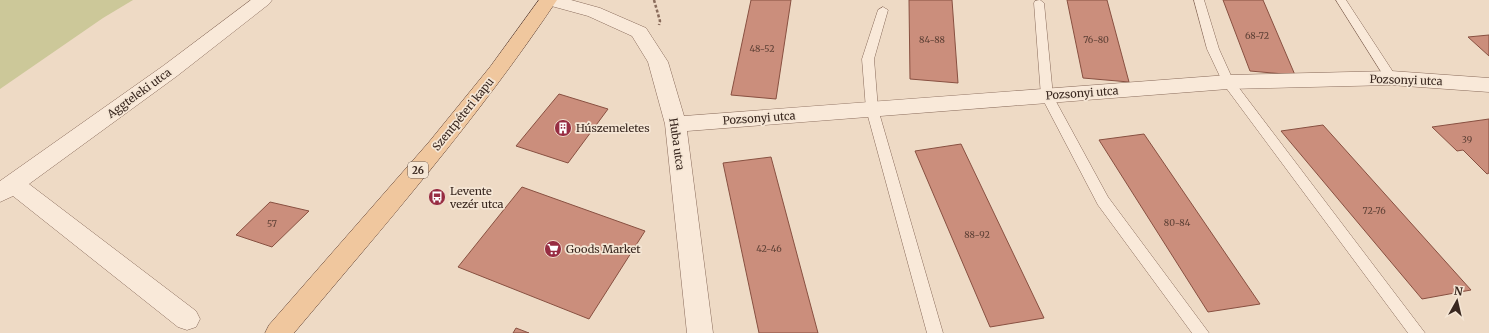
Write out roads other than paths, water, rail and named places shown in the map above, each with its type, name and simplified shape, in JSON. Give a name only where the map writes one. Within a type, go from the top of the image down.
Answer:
[{"type":"main road","name":"Szentpéteri kapu","points":[[278,333],[437,148],[497,72],[549,0]]},
{"type":"street","name":"Aggteleki utca","points":[[7,189],[263,0]]},
{"type":"street","name":"Huba utca","points":[[549,0],[594,12],[639,32],[658,62],[676,124],[700,333]]},
{"type":"street","name":"Pozsonyi utca","points":[[676,124],[1228,82],[1391,78],[1489,85]]},
{"type":"street","points":[[7,189],[187,320]]},
{"type":"lane","points":[[1199,0],[1213,49],[1228,82],[1417,333]]},
{"type":"lane","points":[[1341,0],[1391,78]]},
{"type":"lane","points":[[1039,3],[1047,96],[1103,201],[1201,333]]},
{"type":"lane","points":[[883,10],[868,59],[872,109],[935,333]]},
{"type":"place","name":"Húszemeletes","points":[[563,128]]},
{"type":"place","name":"Levente vezér utca","points":[[437,197]]},
{"type":"place","name":"Goods Market","points":[[553,249]]}]
